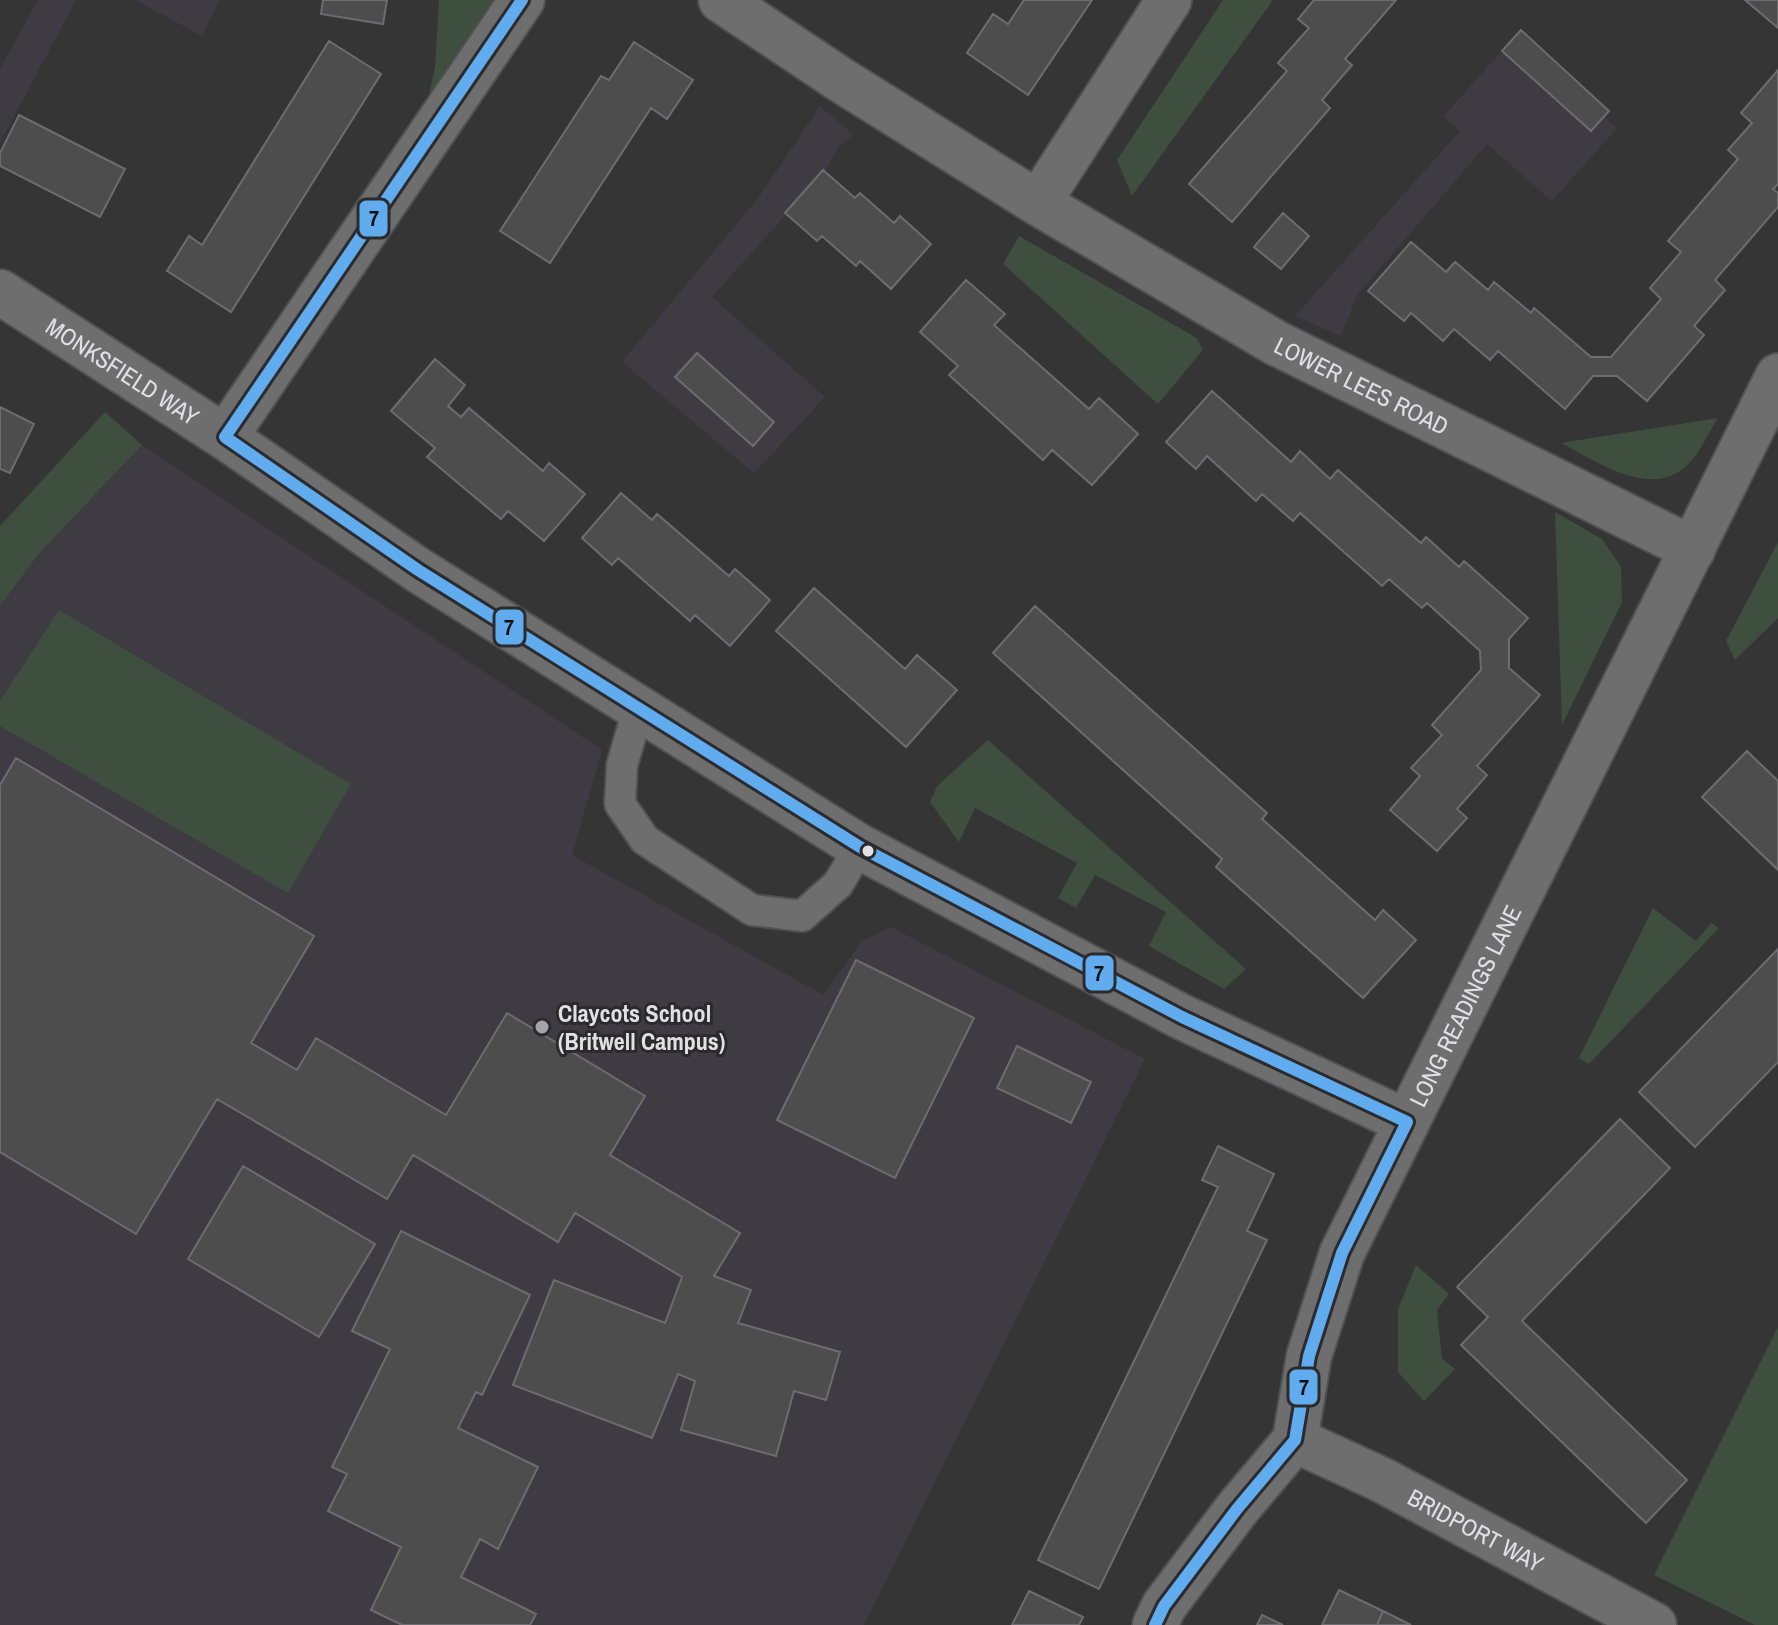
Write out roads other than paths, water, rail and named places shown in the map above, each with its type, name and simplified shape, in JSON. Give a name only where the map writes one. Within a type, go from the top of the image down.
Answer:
[{"type":"street","points":[[225,437],[522,0]]},
{"type":"street","name":"LOWER LEES ROAD","points":[[721,0],[841,80],[1038,203],[1276,343],[1693,549]]},
{"type":"street","points":[[1038,203],[1169,0]]},
{"type":"street","name":"MONKSFIELD WAY","points":[[0,292],[225,437],[418,570],[860,847],[1182,1017],[1407,1122]]},
{"type":"street","name":"LONG READINGS LANE","points":[[1295,1440],[1309,1356],[1342,1253],[1778,376]]},
{"type":"street","points":[[1155,1625],[1164,1606],[1228,1521],[1295,1440]]},
{"type":"street","name":"BRIDPORT WAY","points":[[1295,1440],[1380,1479],[1654,1625]]},
{"type":"lane","points":[[638,710],[622,765],[620,804],[645,840],[752,910],[802,916],[838,884],[860,847]]},
{"type":"place","name":"Claycots School (Britwell Campus)","points":[[542,1027]]}]
